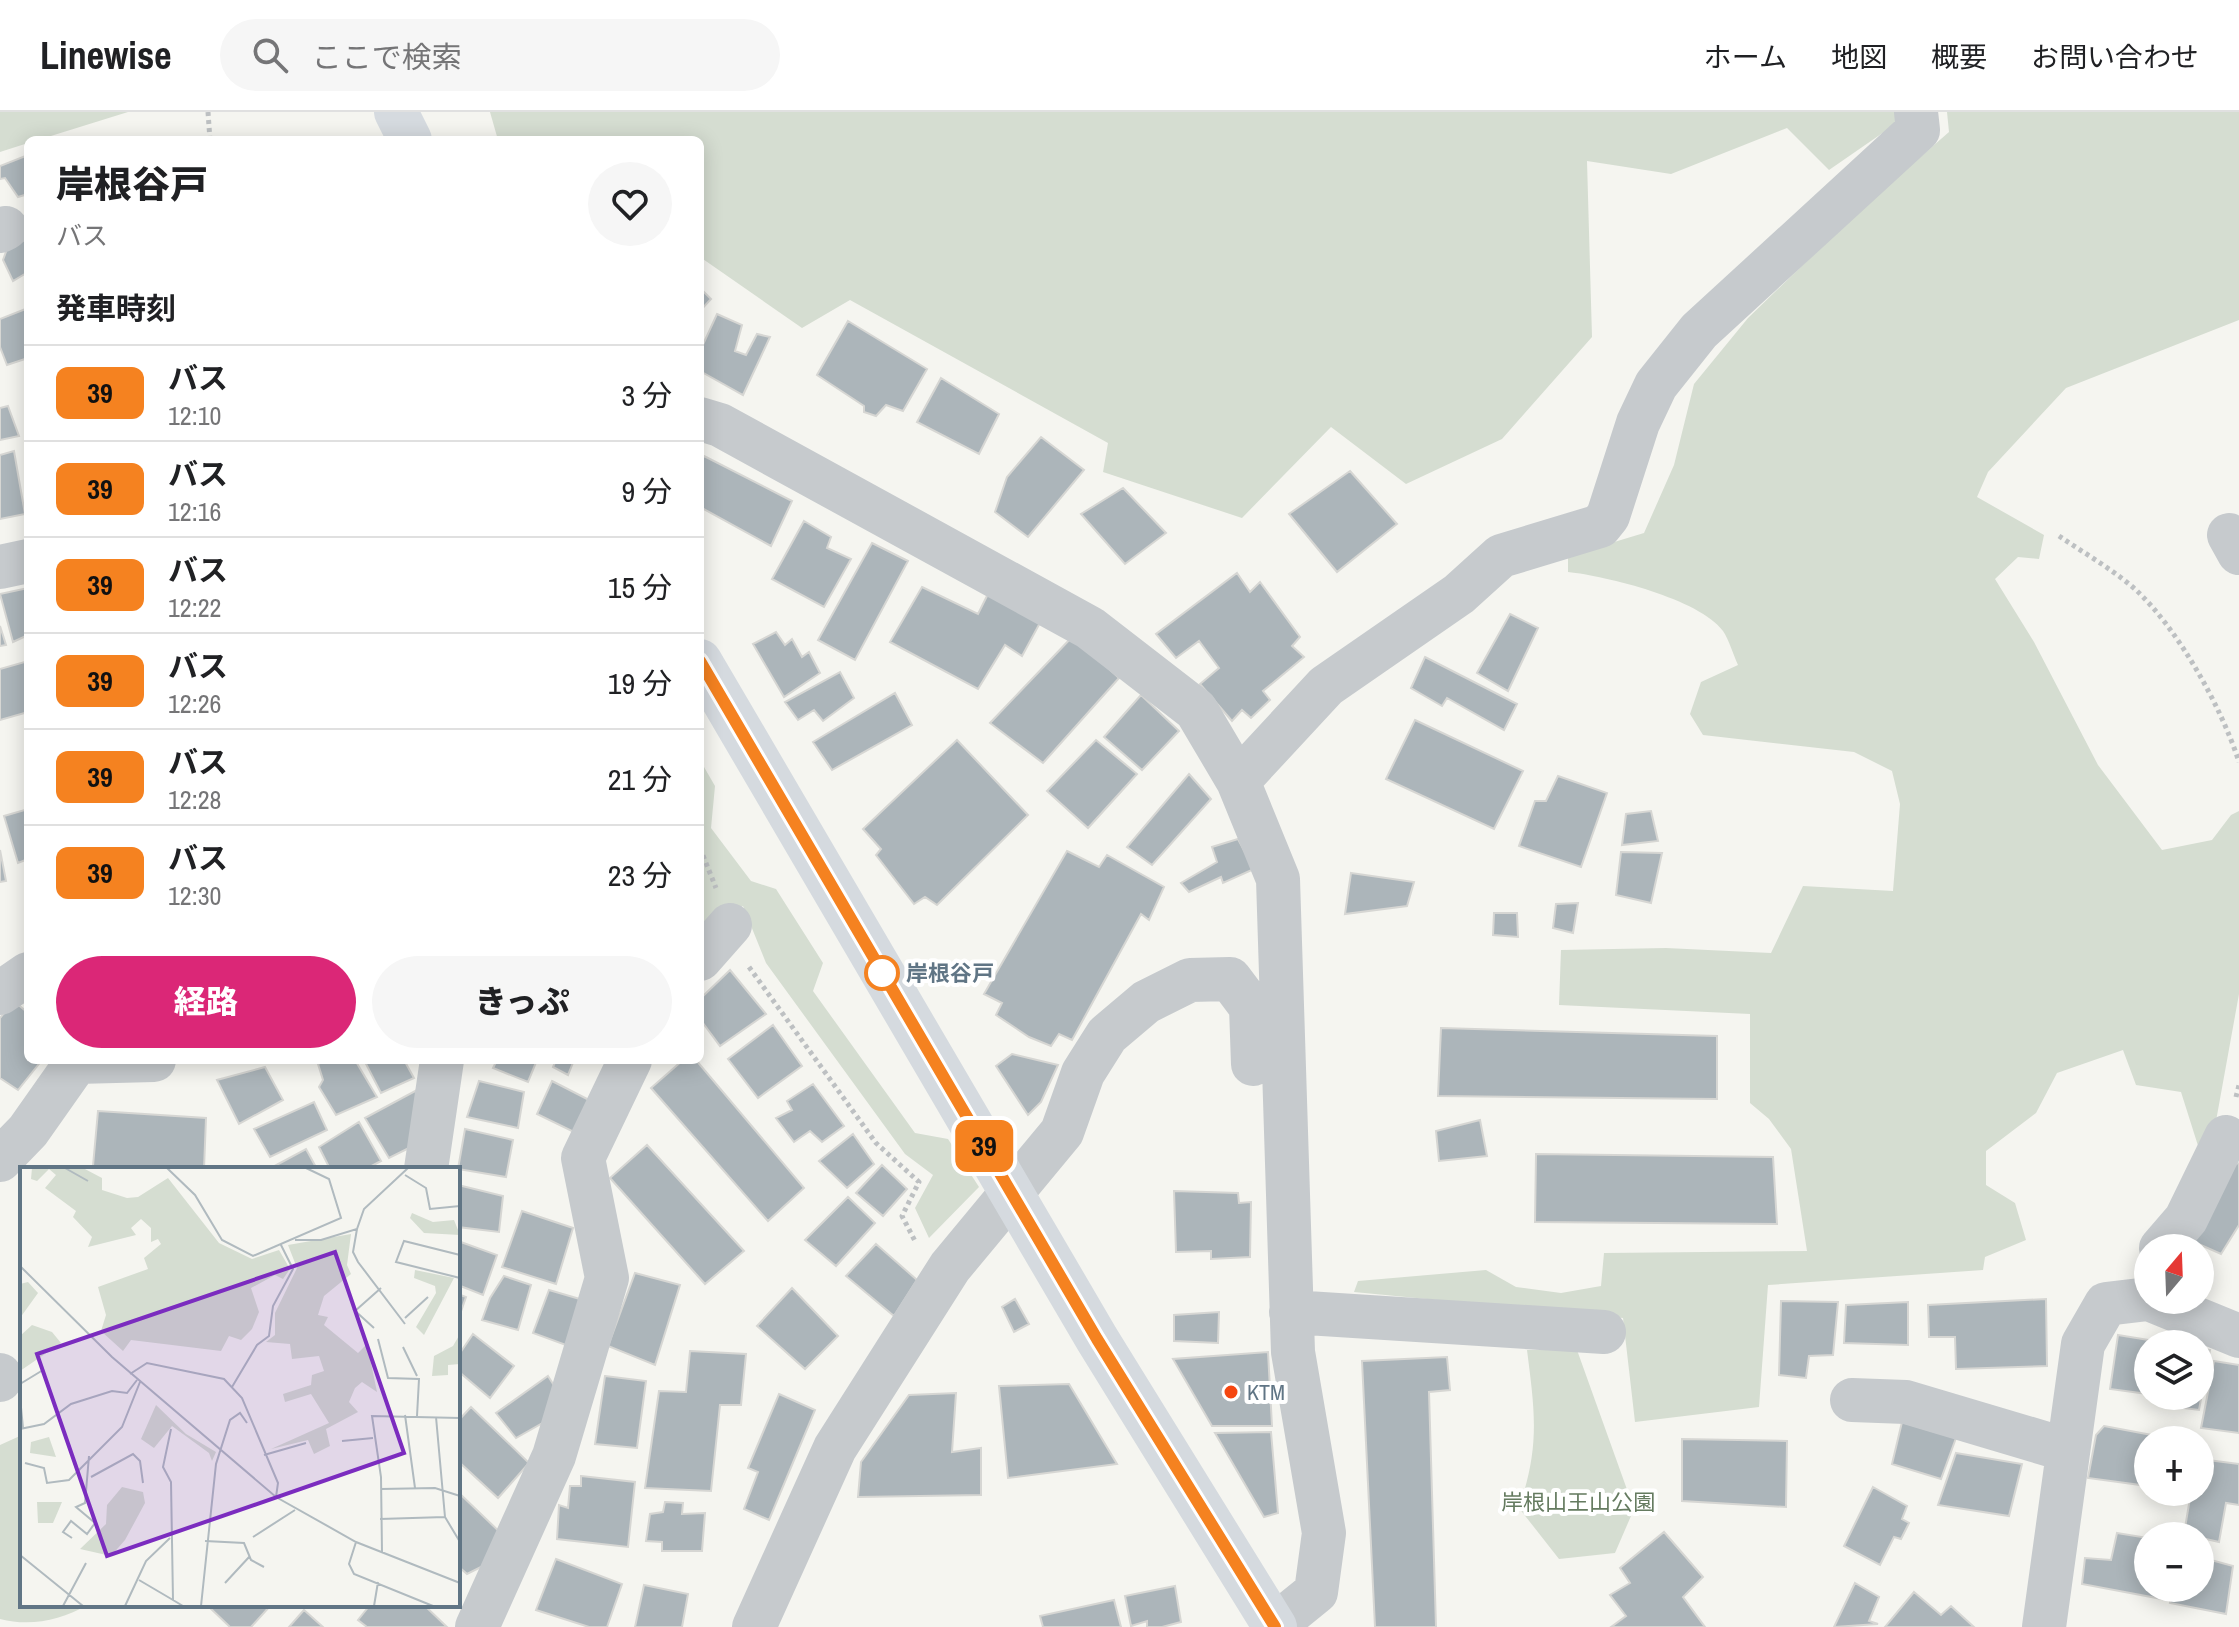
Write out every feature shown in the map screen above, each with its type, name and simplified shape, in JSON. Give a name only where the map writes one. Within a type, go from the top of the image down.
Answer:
[{"type":"main road","points":[[396,112],[408,136]]},
{"type":"main road","points":[[704,668],[1097,1339],[1274,1626]]},
{"type":"street","points":[[1238,781],[1326,686],[1459,594],[1501,556],[1600,526],[1608,516],[1638,423],[1656,385],[1699,331],[1918,130],[1916,112]]},
{"type":"street","points":[[704,420],[720,425],[1090,628],[1196,710],[1238,781],[1278,879],[1284,1149],[1293,1352],[1324,1533],[1316,1592],[1274,1626]]},
{"type":"street","points":[[0,567],[24,562]]},
{"type":"street","points":[[704,957],[738,944]]},
{"type":"street","points":[[0,993],[24,977]]},
{"type":"street","points":[[754,1627],[835,1448],[946,1274],[1062,1132],[1083,1073],[1107,1035],[1146,1002],[1190,980],[1230,979],[1251,1007],[1255,1126],[1284,1149]]},
{"type":"street","points":[[0,1160],[28,1131],[75,1064]]},
{"type":"street","points":[[426,1167],[441,1064]]},
{"type":"street","points":[[477,1627],[554,1456],[607,1278],[583,1158],[628,1064]]},
{"type":"street","points":[[2173,1234],[2186,1219],[2226,1137]]},
{"type":"street","points":[[2044,1627],[2083,1344],[2106,1304],[2134,1295]]},
{"type":"street","points":[[1291,1312],[1604,1332]]},
{"type":"street","points":[[2192,1314],[2239,1336]]},
{"type":"street","points":[[1852,1400],[1906,1402],[2067,1450]]},
{"type":"path","points":[[208,112],[210,136]]},
{"type":"path","points":[[2059,536],[2136,590],[2177,641],[2208,694],[2239,762]]},
{"type":"path","points":[[738,944],[876,1143],[919,1182],[902,1216],[931,1270],[946,1274]]},
{"type":"green space","points":[[0,112],[128,112],[51,136],[24,136],[24,144],[0,152]]},
{"type":"green space","points":[[490,112],[1895,112],[1897,123],[1829,170],[1787,128],[1671,174],[1587,161],[1592,337],[1502,439],[1406,484],[1331,427],[1242,518],[1103,472],[1108,443],[850,300],[802,328],[704,260],[704,136],[497,136]]},
{"type":"green space","points":[[1947,112],[2239,112],[2239,320],[2066,388],[1988,472],[1977,497],[2044,535],[2039,559],[2018,557],[1995,579],[2034,642],[2098,765],[2162,850],[2212,840],[2231,815],[2239,811],[2239,994],[2216,1121],[2200,1152],[2181,1092],[2136,1085],[2123,1050],[2057,1073],[2036,1113],[1986,1151],[1986,1185],[2015,1203],[2026,1240],[1985,1257],[1983,1270],[1768,1285],[1759,1407],[1635,1422],[1623,1318],[1354,1292],[1358,1281],[1486,1270],[1516,1287],[1561,1293],[1601,1286],[1604,1253],[1807,1251],[1791,1149],[1769,1119],[1750,1103],[1750,1014],[1559,1005],[1561,950],[1666,948],[1771,953],[1803,886],[1893,891],[1900,804],[1892,771],[1854,752],[1703,735],[1690,714],[1701,682],[1738,665],[1723,631],[1711,619],[1674,599],[1605,578],[1568,572],[1568,556],[1644,533],[1674,465],[1694,384],[1748,318],[1862,208],[1949,132]]},
{"type":"green space","points":[[704,767],[715,786],[711,828],[751,881],[776,889],[823,963],[813,991],[915,1133],[948,1139],[979,1187],[929,1238],[915,1208],[933,1175],[905,1154],[766,963],[743,906],[715,924],[704,936]]},
{"type":"green space","name":"岸根山王山公園","points":[[1527,1350],[1577,1350],[1634,1509],[1615,1553],[1559,1559],[1519,1508],[1530,1466],[1534,1429]]},
{"type":"green space","points":[[20,1436],[20,1607],[84,1607],[67,1615],[34,1622],[0,1619],[0,1445]]},
{"type":"building","points":[[24,157],[24,195],[18,197],[5,178],[0,179],[0,166]]},
{"type":"building","points":[[24,240],[24,274],[13,281],[3,260],[7,249]]},
{"type":"building","points":[[704,292],[711,299],[704,307]]},
{"type":"building","points":[[24,310],[24,359],[7,365],[0,347],[0,319]]},
{"type":"building","points":[[717,314],[742,325],[735,351],[746,355],[757,334],[770,337],[743,395],[704,373],[704,342]]},
{"type":"building","points":[[848,321],[927,369],[903,411],[886,405],[876,416],[864,412],[864,406],[817,375]]},
{"type":"building","points":[[941,378],[999,414],[979,454],[917,422]]},
{"type":"building","points":[[8,406],[19,436],[0,440],[0,408]]},
{"type":"building","points":[[1041,437],[1084,470],[1028,537],[995,512],[1007,477]]},
{"type":"building","points":[[14,451],[24,514],[0,519],[0,455]]},
{"type":"building","points":[[704,456],[792,501],[771,546],[704,509]]},
{"type":"building","points":[[1350,471],[1397,524],[1337,572],[1289,514]]},
{"type":"building","points":[[1123,488],[1166,533],[1125,564],[1081,514]]},
{"type":"building","points":[[804,521],[831,537],[827,548],[851,559],[824,607],[772,579]]},
{"type":"building","points":[[872,543],[908,561],[855,660],[818,640]]},
{"type":"building","points":[[1237,573],[1250,592],[1260,582],[1300,637],[1292,646],[1304,657],[1263,691],[1270,700],[1251,718],[1242,710],[1232,721],[1200,684],[1219,668],[1199,641],[1176,658],[1156,634]]},
{"type":"building","points":[[922,587],[978,614],[989,592],[1041,621],[1022,656],[1005,645],[978,689],[890,642]]},
{"type":"building","points":[[24,589],[24,637],[13,642],[0,594]]},
{"type":"building","points":[[1510,614],[1538,628],[1508,691],[1477,673]]},
{"type":"building","points":[[0,626],[6,645],[0,646]]},
{"type":"building","points":[[776,632],[785,645],[792,639],[802,657],[809,652],[820,673],[784,697],[753,644]]},
{"type":"building","points":[[1073,636],[1119,678],[1043,763],[990,723]]},
{"type":"building","points":[[1425,657],[1517,704],[1504,730],[1447,698],[1442,706],[1411,688]]},
{"type":"building","points":[[24,662],[24,713],[0,720],[0,669]]},
{"type":"building","points":[[840,672],[854,698],[823,721],[814,710],[798,720],[785,702]]},
{"type":"building","points":[[895,693],[912,725],[832,770],[813,742]]},
{"type":"building","points":[[1141,695],[1179,731],[1142,770],[1104,737]]},
{"type":"building","points":[[1415,720],[1523,771],[1494,829],[1386,779]]},
{"type":"building","points":[[957,740],[1028,815],[937,905],[925,897],[914,904],[876,855],[881,849],[863,829]]},
{"type":"building","points":[[1096,740],[1137,774],[1088,828],[1047,791]]},
{"type":"building","points":[[1189,774],[1211,799],[1152,865],[1127,847]]},
{"type":"building","points":[[1558,776],[1607,793],[1581,867],[1519,846],[1535,801],[1546,801]]},
{"type":"building","points":[[24,810],[24,861],[18,863],[4,816]]},
{"type":"building","points":[[1651,811],[1658,841],[1622,845],[1626,814]]},
{"type":"building","points":[[1238,839],[1254,869],[1223,883],[1221,877],[1189,892],[1181,883],[1217,862],[1212,847]]},
{"type":"building","points":[[0,850],[6,881],[0,882]]},
{"type":"building","points":[[1067,851],[1099,867],[1107,855],[1164,887],[1149,920],[1141,914],[1072,1040],[1059,1034],[1051,1046],[1029,1037],[996,1015],[1002,1003],[984,994]]},
{"type":"building","points":[[1621,852],[1662,853],[1651,903],[1616,895]]},
{"type":"building","points":[[1351,873],[1414,882],[1407,906],[1345,914]]},
{"type":"building","points":[[1578,903],[1573,933],[1553,928],[1556,904]]},
{"type":"building","points":[[1494,913],[1517,913],[1518,937],[1493,935]]},
{"type":"building","points":[[730,970],[766,1014],[720,1046],[704,1024],[704,995]]},
{"type":"building","points":[[14,1001],[24,1010],[24,1064],[39,1064],[18,1090],[0,1078],[0,1018]]},
{"type":"building","points":[[773,1025],[802,1066],[758,1098],[728,1059]]},
{"type":"building","points":[[1441,1028],[1717,1036],[1717,1099],[1438,1096]]},
{"type":"building","points":[[1012,1054],[1058,1065],[1041,1102],[1028,1115],[996,1066]]},
{"type":"building","points":[[318,1064],[357,1064],[377,1097],[336,1115],[319,1087],[323,1080]]},
{"type":"building","points":[[366,1064],[406,1064],[414,1078],[381,1093]]},
{"type":"building","points":[[495,1064],[535,1064],[528,1082],[493,1068]]},
{"type":"building","points":[[554,1064],[572,1064],[568,1075],[553,1067]]},
{"type":"building","points":[[678,1064],[699,1064],[804,1188],[768,1221],[651,1088]]},
{"type":"building","points":[[265,1067],[283,1100],[239,1124],[217,1080]]},
{"type":"building","points":[[479,1081],[524,1092],[518,1128],[467,1117]]},
{"type":"building","points":[[552,1081],[595,1103],[580,1135],[537,1114]]},
{"type":"building","points":[[813,1084],[844,1126],[822,1142],[810,1131],[794,1142],[776,1118],[792,1110],[787,1101]]},
{"type":"building","points":[[417,1090],[413,1146],[389,1158],[365,1118]]},
{"type":"building","points":[[314,1102],[327,1130],[270,1157],[254,1129]]},
{"type":"building","points":[[98,1111],[206,1118],[204,1167],[93,1166]]},
{"type":"building","points":[[1480,1120],[1487,1156],[1439,1161],[1436,1131]]},
{"type":"building","points":[[359,1122],[381,1161],[370,1167],[329,1167],[319,1147]]},
{"type":"building","points":[[465,1129],[513,1140],[506,1177],[458,1167]]},
{"type":"building","points":[[853,1134],[874,1164],[847,1188],[819,1161]]},
{"type":"building","points":[[647,1145],[744,1251],[705,1284],[610,1178]]},
{"type":"building","points":[[306,1149],[316,1167],[273,1167]]},
{"type":"building","points":[[1536,1154],[1773,1157],[1777,1224],[1535,1222]]},
{"type":"building","points":[[2228,1158],[2239,1164],[2239,1225],[2221,1254],[2214,1251],[2214,1234],[2197,1234]]},
{"type":"building","points":[[882,1165],[907,1189],[883,1216],[856,1193]]},
{"type":"building","points":[[460,1185],[503,1196],[499,1232],[460,1227]]},
{"type":"building","points":[[1174,1191],[1238,1193],[1239,1203],[1251,1202],[1250,1257],[1211,1259],[1211,1251],[1176,1252]]},
{"type":"building","points":[[848,1197],[875,1223],[836,1266],[805,1240]]},
{"type":"building","points":[[522,1211],[573,1228],[556,1284],[502,1267]]},
{"type":"building","points":[[460,1242],[497,1255],[483,1295],[460,1286]]},
{"type":"building","points":[[876,1244],[917,1280],[894,1316],[846,1276]]},
{"type":"building","points":[[635,1273],[680,1285],[655,1365],[608,1346]]},
{"type":"building","points":[[504,1276],[531,1285],[518,1330],[482,1320],[490,1298]]},
{"type":"building","points":[[792,1288],[838,1336],[805,1369],[757,1326]]},
{"type":"building","points":[[549,1290],[590,1302],[574,1348],[533,1333]]},
{"type":"building","points":[[460,1295],[466,1297],[460,1314]]},
{"type":"building","points":[[1015,1299],[1029,1324],[1014,1332],[1002,1307]]},
{"type":"building","points":[[2046,1299],[2047,1366],[1956,1369],[1955,1337],[1929,1337],[1928,1305]]},
{"type":"building","points":[[1781,1301],[1838,1302],[1833,1355],[1809,1356],[1806,1378],[1779,1375]]},
{"type":"building","points":[[1908,1302],[1908,1345],[1844,1343],[1846,1305]]},
{"type":"building","points":[[1219,1312],[1218,1343],[1174,1341],[1174,1315]]},
{"type":"building","points":[[473,1334],[514,1366],[490,1398],[460,1373],[460,1353]]},
{"type":"building","points":[[2118,1335],[2134,1338],[2134,1392],[2110,1389]]},
{"type":"building","points":[[690,1351],[746,1354],[741,1405],[720,1405],[711,1491],[645,1488],[659,1391],[686,1392]]},
{"type":"building","name":"KTM","points":[[1268,1352],[1272,1426],[1212,1426],[1173,1359]]},
{"type":"building","points":[[1447,1357],[1450,1390],[1429,1392],[1436,1627],[1375,1627],[1362,1361]]},
{"type":"building","points":[[2214,1361],[2239,1365],[2239,1433],[2201,1426],[2204,1410],[2214,1410]]},
{"type":"building","points":[[548,1376],[562,1398],[553,1417],[516,1438],[496,1413]]},
{"type":"building","points":[[605,1376],[646,1381],[637,1448],[595,1444]]},
{"type":"building","points":[[1069,1384],[1117,1464],[1008,1478],[999,1386]]},
{"type":"building","points":[[956,1393],[952,1452],[981,1448],[981,1495],[858,1497],[861,1462],[909,1395]]},
{"type":"building","points":[[779,1394],[815,1410],[769,1520],[744,1509],[758,1472],[748,1468]]},
{"type":"building","points":[[471,1407],[529,1463],[498,1498],[460,1463],[460,1419]]},
{"type":"building","points":[[1902,1422],[1956,1438],[1941,1479],[1892,1464]]},
{"type":"building","points":[[2104,1426],[2134,1432],[2134,1484],[2088,1478],[2096,1435]]},
{"type":"building","points":[[1271,1432],[1278,1513],[1264,1517],[1215,1433]]},
{"type":"building","points":[[1682,1439],[1787,1441],[1786,1507],[1682,1501]]},
{"type":"building","points":[[1956,1453],[2022,1464],[2009,1516],[1938,1505]]},
{"type":"building","points":[[2214,1461],[2239,1464],[2239,1505],[2226,1503],[2219,1542],[2214,1541],[2214,1522],[2186,1522],[2189,1506],[2214,1506]]},
{"type":"building","points":[[581,1476],[635,1482],[628,1547],[557,1539],[559,1505],[568,1508],[570,1486],[581,1486]]},
{"type":"building","points":[[1873,1487],[1907,1506],[1902,1519],[1909,1523],[1901,1539],[1894,1537],[1880,1565],[1844,1546]]},
{"type":"building","points":[[460,1494],[507,1539],[485,1565],[467,1574],[460,1568]]},
{"type":"building","points":[[665,1502],[683,1503],[682,1514],[705,1513],[702,1551],[662,1551],[662,1542],[646,1541],[650,1514],[663,1512]]},
{"type":"building","points":[[1664,1532],[1703,1577],[1683,1597],[1705,1627],[1611,1627],[1626,1616],[1610,1595],[1630,1583],[1620,1568]]},
{"type":"building","points":[[2117,1533],[2134,1536],[2134,1594],[2082,1584],[2085,1558],[2111,1560]]},
{"type":"building","points":[[556,1559],[622,1584],[607,1627],[589,1627],[536,1610]]},
{"type":"building","points":[[2214,1561],[2233,1566],[2226,1614],[2170,1603],[2214,1602]]},
{"type":"building","points":[[1855,1583],[1879,1597],[1869,1621],[1878,1624],[1834,1627]]},
{"type":"building","points":[[644,1585],[688,1594],[682,1627],[635,1627]]},
{"type":"building","points":[[1175,1586],[1181,1622],[1147,1627],[1147,1621],[1131,1626],[1125,1596]]},
{"type":"building","points":[[1914,1592],[1941,1615],[1951,1606],[1974,1627],[1885,1627]]},
{"type":"building","points":[[1114,1600],[1121,1627],[1043,1627],[1040,1616]]},
{"type":"building","points":[[209,1607],[269,1607],[251,1627],[230,1627]]},
{"type":"building","points":[[368,1607],[426,1607],[447,1627],[367,1627],[358,1620]]},
{"type":"building","points":[[304,1610],[323,1627],[289,1627]]},
{"type":"bus line","name":"39","points":[[704,668],[1097,1339],[1275,1627]]},
{"type":"place","name":"岸根谷戸","points":[[882,973]]},
{"type":"place","name":"KTM","points":[[1231,1392]]}]
